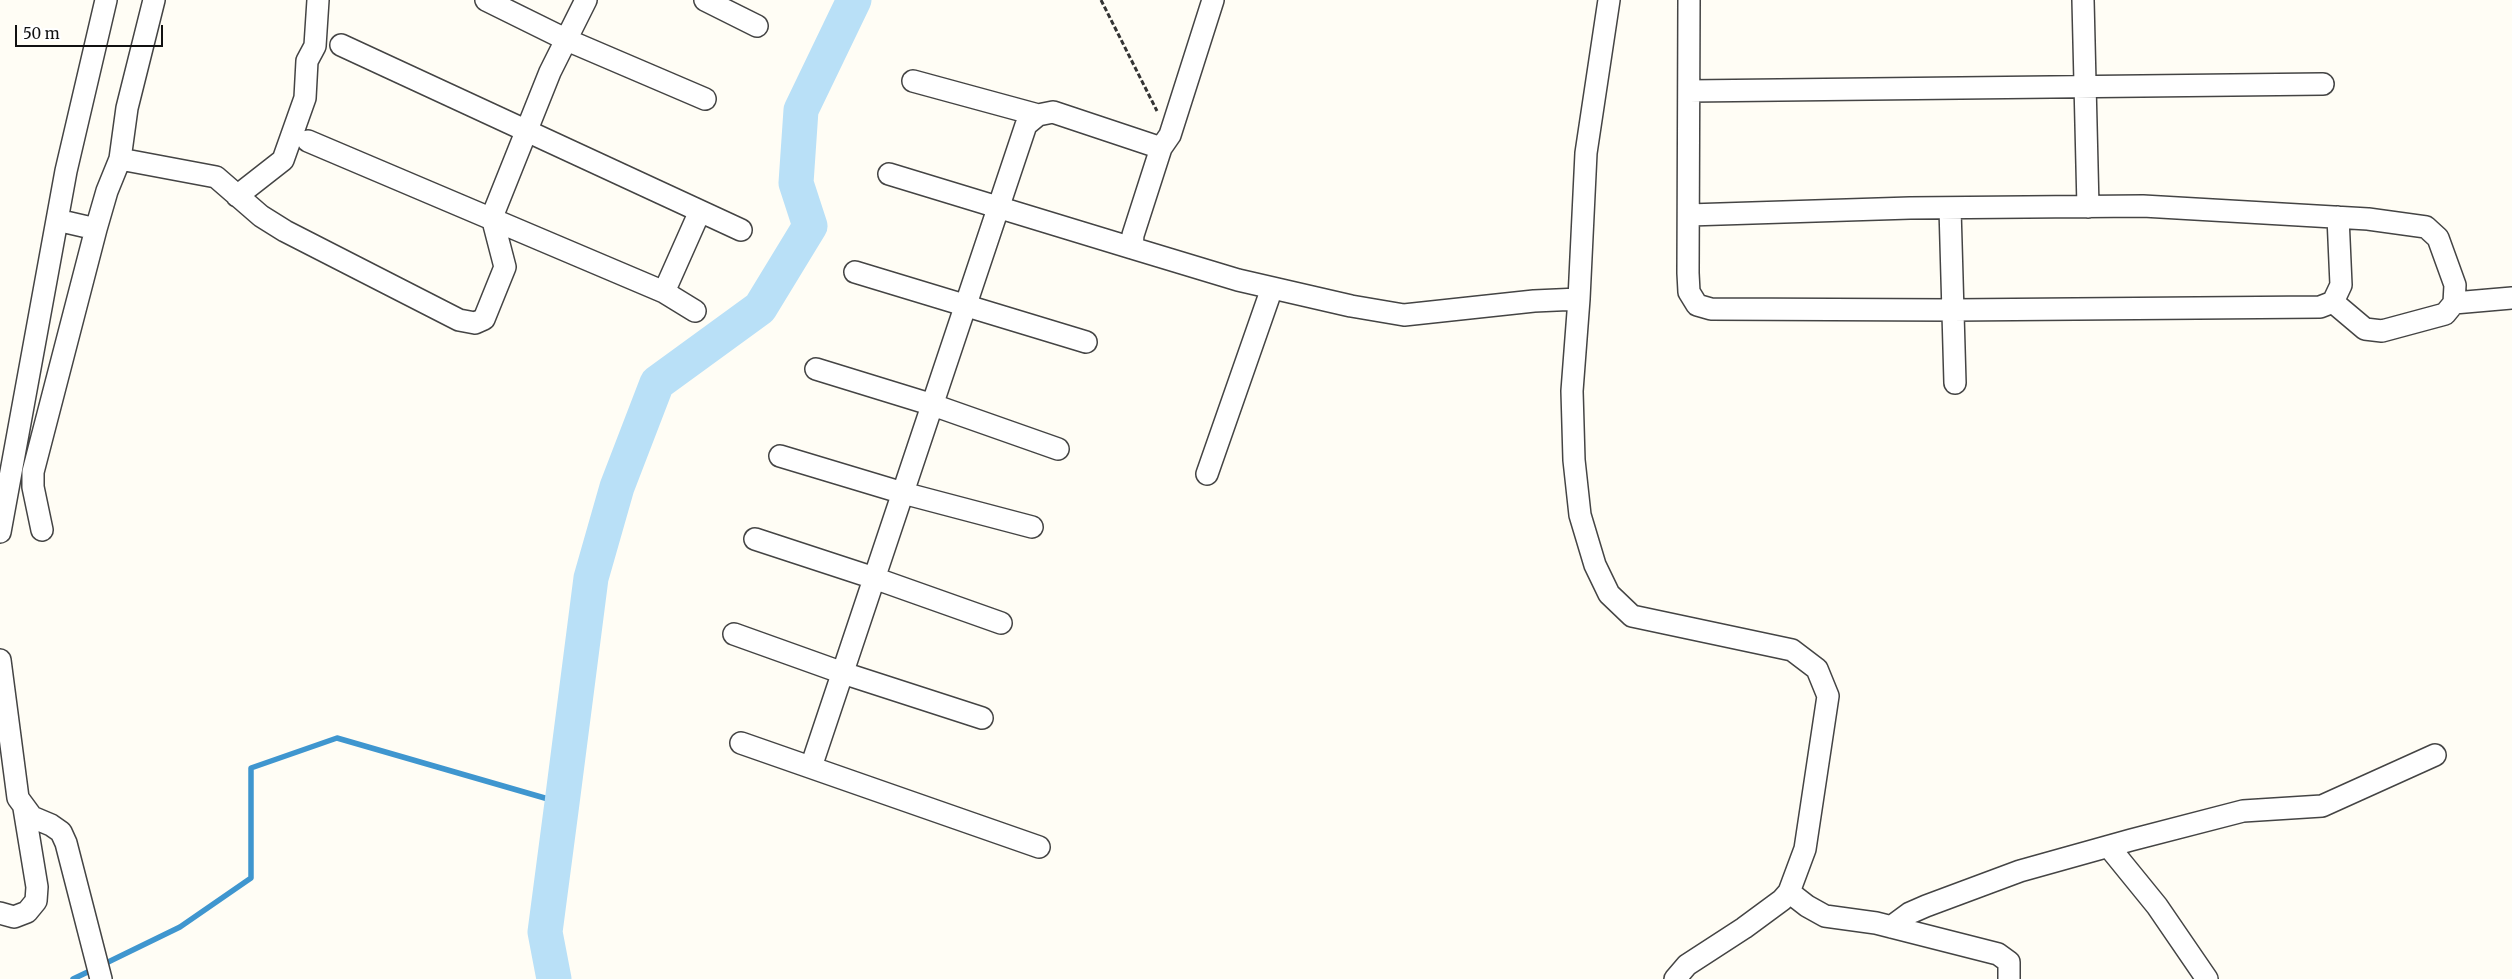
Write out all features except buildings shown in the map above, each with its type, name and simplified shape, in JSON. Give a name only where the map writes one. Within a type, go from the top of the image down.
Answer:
[{"type":"street","points":[[42,530],[33,487],[33,472],[77,225],[66,171],[106,0]]},
{"type":"street","points":[[0,532],[77,225],[107,191],[120,159],[127,108],[154,0]]},
{"type":"street","points":[[237,196],[283,160],[305,98],[307,61],[310,53],[316,46],[318,0]]},
{"type":"street","points":[[486,0],[568,40],[705,99]]},
{"type":"street","points":[[120,159],[216,177],[261,216],[285,231],[459,320],[475,323],[484,319],[505,267],[492,217],[550,72],[568,40],[586,0]]},
{"type":"street","points":[[705,0],[757,26]]},
{"type":"street","points":[[1132,248],[1133,235],[1213,0]]},
{"type":"street","points":[[1609,0],[1586,153],[1579,299],[1572,391],[1574,460],[1580,515],[1595,565],[1609,594],[1632,616],[1643,620],[1792,650],[1817,669],[1828,696],[1805,849],[1790,892],[1744,928],[1686,965],[1674,979]]},
{"type":"street","points":[[1689,0],[1689,292],[1697,305],[1711,309],[1953,310],[2320,307],[2333,302],[2341,285],[2338,217]]},
{"type":"street","points":[[2083,0],[2088,207]]},
{"type":"street","points":[[341,45],[525,132],[742,230]]},
{"type":"street","points":[[913,81],[1038,115],[1053,112],[1166,141]]},
{"type":"street","points":[[1689,92],[2323,84]]},
{"type":"street","points":[[811,767],[1026,125],[1038,115]]},
{"type":"street","points":[[308,141],[492,217],[664,292],[695,311]]},
{"type":"street","points":[[889,174],[1180,264],[1351,306],[1404,314],[1534,301],[1579,299]]},
{"type":"street","points":[[1688,215],[1950,208],[2143,206],[2368,219],[2426,228],[2438,238],[2454,285],[2454,303],[2445,314],[2382,331],[2365,329],[2333,302]]},
{"type":"street","points":[[1950,208],[1956,383]]},
{"type":"street","points":[[664,292],[700,211]]},
{"type":"street","points":[[856,272],[1086,342]]},
{"type":"street","points":[[1208,474],[1272,288]]},
{"type":"street","points":[[2454,303],[2512,298]]},
{"type":"street","points":[[816,369],[933,405],[1058,449]]},
{"type":"street","points":[[780,456],[903,493],[1032,526]]},
{"type":"street","points":[[755,539],[874,578],[1001,623]]},
{"type":"street","points":[[734,634],[843,673],[982,718]]},
{"type":"street","points":[[0,660],[18,798],[28,813],[37,888],[36,901],[27,912],[14,917],[0,914]]},
{"type":"street","points":[[741,743],[1039,847]]},
{"type":"street","points":[[1891,927],[1910,913],[1926,906],[2020,872],[2109,847],[2244,811],[2322,806],[2435,755]]},
{"type":"street","points":[[28,813],[61,832],[66,843],[99,971]]},
{"type":"street","points":[[2109,847],[2157,906],[2207,979]]},
{"type":"street","points":[[1790,892],[1807,906],[1825,916],[1891,927],[1998,954],[2009,962],[2009,979]]},
{"type":"path","points":[[1100,0],[1166,141]]},
{"type":"waterway","points":[[554,979],[545,932],[591,578],[617,487],[657,383],[760,308],[810,226],[796,183],[801,110],[854,0]]},
{"type":"waterway","points":[[102,965],[180,927],[251,878],[251,768],[337,738],[562,803]]},
{"type":"waterway","points":[[73,979],[94,969]]}]
